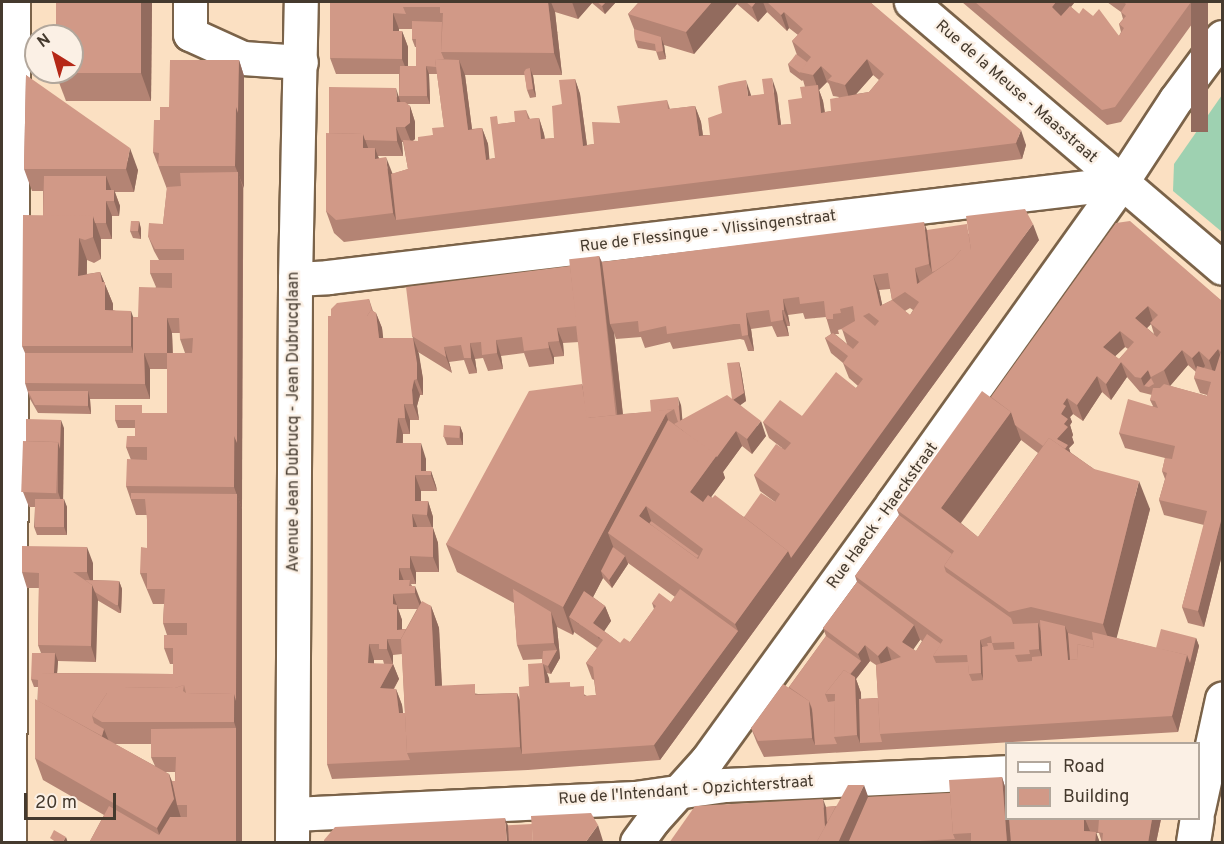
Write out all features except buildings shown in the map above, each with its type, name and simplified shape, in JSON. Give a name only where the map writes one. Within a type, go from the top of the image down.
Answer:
[{"type":"street","points":[[9,843],[14,2]]},
{"type":"street","points":[[190,2],[190,34],[243,58],[301,62]]},
{"type":"street","name":"Avenue Jean Dubrucq - Jean Dubrucqlaan","points":[[292,828],[295,279],[301,2]]},
{"type":"street","name":"Rue de la Meuse - Maasstraat","points":[[911,2],[1222,267]]},
{"type":"street","name":"Rue Haeck - Haeckstraat","points":[[637,843],[653,820],[714,751],[1121,183],[1176,99],[1222,37]]},
{"type":"street","name":"Rue de Flessingue - Vlissingenstraat","points":[[295,279],[340,276],[1121,183]]},
{"type":"street","points":[[1200,801],[1222,699]]},
{"type":"street","name":"Rue de l'Intendant - Opzichterstraat","points":[[292,828],[635,798],[725,785],[1005,772]]},
{"type":"street","points":[[1193,843],[1197,820]]},
{"type":"green space","points":[[1222,95],[1222,232],[1173,191],[1174,164]]}]
